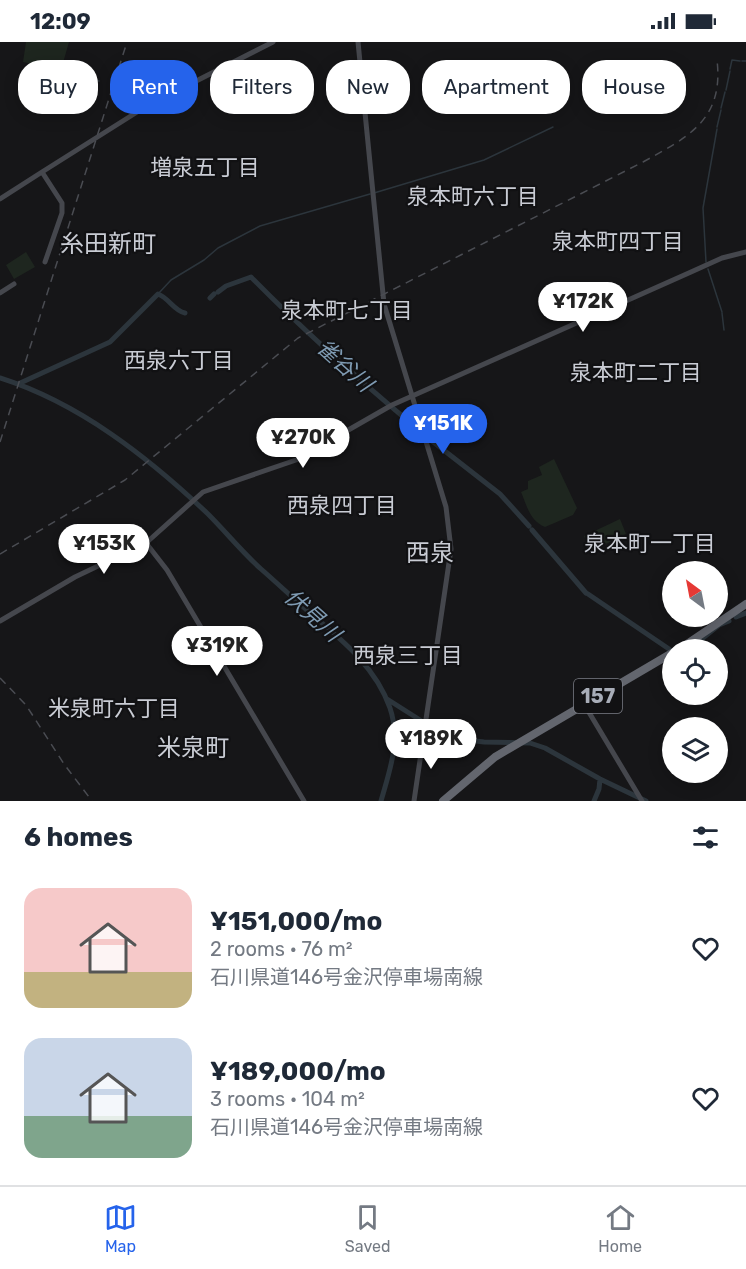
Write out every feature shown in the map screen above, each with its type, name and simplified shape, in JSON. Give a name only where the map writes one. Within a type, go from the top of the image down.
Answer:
[{"type":"highway","points":[[694,639],[746,604]]},
{"type":"highway","name":"157","points":[[442,801],[476,771],[505,751],[662,659]]},
{"type":"main road","points":[[0,199],[145,107],[273,42]]},
{"type":"main road","points":[[358,42],[384,304],[446,507],[451,549],[414,801]]},
{"type":"main road","points":[[42,172],[62,203],[62,213],[45,262]]},
{"type":"main road","points":[[0,621],[75,577],[146,543],[203,492],[296,460],[390,406],[722,258],[746,252]]},
{"type":"main road","points":[[0,292],[14,284]]},
{"type":"main road","points":[[146,543],[167,570],[304,801]]},
{"type":"main road","points":[[584,704],[642,801]]},
{"type":"shaded area","points":[[26,42],[69,42],[64,60],[23,60]]},
{"type":"shaded area","points":[[26,252],[35,267],[14,279],[6,265]]},
{"type":"shaded area","points":[[554,459],[577,508],[573,515],[545,527],[532,517],[521,492],[528,489],[528,481],[542,475],[539,467]]},
{"type":"shaded area","points":[[620,519],[626,534],[591,551],[584,536]]},
{"type":"waterway","points":[[730,69],[732,60],[740,61]]},
{"type":"waterway","points":[[726,90],[730,71]]},
{"type":"waterway","points":[[721,108],[725,92]]},
{"type":"waterway","points":[[717,127],[721,110]]},
{"type":"waterway","points":[[374,193],[484,160],[553,127]]},
{"type":"waterway","points":[[706,262],[703,208],[717,129]]},
{"type":"waterway","points":[[158,294],[171,280],[204,260],[218,248],[260,226],[370,194]]},
{"type":"waterway","points":[[708,269],[722,312]]},
{"type":"waterway","name":"雀谷川","points":[[218,292],[226,286],[251,277],[331,354],[414,426]]},
{"type":"waterway","name":"雀谷川","points":[[18,384],[110,342],[158,294],[185,313]]},
{"type":"waterway","name":"雀谷川","points":[[210,298],[214,294]]},
{"type":"waterway","points":[[722,313],[724,330]]},
{"type":"waterway","name":"伏見川","points":[[0,378],[29,389],[85,417],[137,453],[208,514],[254,562],[367,667],[384,693],[393,720],[393,755],[381,801]]},
{"type":"waterway","name":"雀谷川","points":[[432,441],[500,494],[529,526]]},
{"type":"waterway","name":"雀谷川","points":[[532,530],[586,593]]},
{"type":"waterway","name":"雀谷川","points":[[588,594],[662,644]]},
{"type":"waterway","name":"雀谷川","points":[[736,617],[746,613]]},
{"type":"waterway","name":"雀谷川","points":[[702,639],[719,625],[729,621]]},
{"type":"waterway","name":"伏見川","points":[[387,699],[431,727],[459,739],[530,743],[545,748],[600,779],[646,801]]},
{"type":"waterway","points":[[594,801],[600,779]]},
{"type":"railway","points":[[0,442],[127,42]]},
{"type":"railway","points":[[0,554],[125,480],[298,338],[675,144],[700,124],[709,112],[715,98],[718,81],[717,60]]},
{"type":"railway","points":[[0,678],[26,705],[64,764],[92,801]]},
{"type":"district","name":"増泉五丁目","points":[[205,167]]},
{"type":"district","name":"泉本町六丁目","points":[[473,196]]},
{"type":"district","name":"泉本町四丁目","points":[[618,241]]},
{"type":"district","name":"糸田新町","points":[[108,244]]},
{"type":"district","name":"泉本町七丁目","points":[[347,310]]},
{"type":"district","name":"西泉六丁目","points":[[179,360]]},
{"type":"district","name":"泉本町二丁目","points":[[636,372]]},
{"type":"district","name":"西泉四丁目","points":[[342,505]]},
{"type":"district","name":"泉本町一丁目","points":[[650,543]]},
{"type":"district","name":"西泉","points":[[430,553]]},
{"type":"district","name":"西泉三丁目","points":[[408,655]]},
{"type":"district","name":"米泉町六丁目","points":[[114,708]]},
{"type":"district","name":"米泉町","points":[[193,748]]}]
